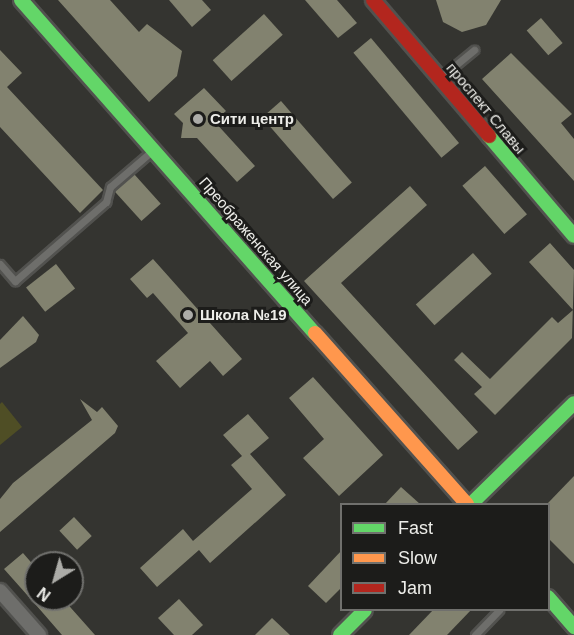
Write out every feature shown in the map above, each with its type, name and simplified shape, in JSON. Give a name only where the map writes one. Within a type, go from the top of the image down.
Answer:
[{"type":"main road","name":"Преображенская улица","points":[[21,0],[468,503]]},
{"type":"main road","name":"проспект Славы","points":[[373,0],[574,236]]},
{"type":"main road","points":[[470,503],[574,403]]},
{"type":"main road","points":[[550,598],[574,627]]},
{"type":"main road","points":[[340,635],[363,611]]},
{"type":"street","points":[[0,591],[39,635]]},
{"type":"lane","points":[[440,79],[474,50]]},
{"type":"lane","points":[[0,264],[15,281],[106,202],[110,188],[154,150]]},
{"type":"lane","points":[[475,635],[497,611]]},
{"type":"shaded area","points":[[2,402],[22,427],[0,445],[0,404]]},
{"type":"building","points":[[58,0],[110,0],[139,32],[147,24],[182,51],[177,76],[149,102]]},
{"type":"building","points":[[169,0],[202,0],[211,10],[192,27]]},
{"type":"building","points":[[305,0],[337,0],[357,23],[338,38]]},
{"type":"building","points":[[436,0],[501,0],[486,25],[462,32],[443,22]]},
{"type":"building","points":[[264,14],[283,35],[231,81],[213,60]]},
{"type":"building","points":[[541,18],[563,43],[548,55],[527,30]]},
{"type":"building","points":[[371,38],[459,143],[441,158],[353,53]]},
{"type":"building","points":[[0,50],[22,73],[7,87],[103,190],[80,213],[0,127]]},
{"type":"building","points":[[511,53],[572,114],[561,123],[574,139],[574,181],[482,79]]},
{"type":"building","points":[[204,88],[226,111],[214,121],[255,166],[237,182],[197,138],[181,138],[183,123],[174,114]]},
{"type":"building","points":[[281,101],[352,183],[333,199],[262,117]]},
{"type":"building","points":[[485,166],[527,214],[504,234],[462,186]]},
{"type":"building","points":[[134,174],[161,204],[141,221],[115,191]]},
{"type":"building","points":[[410,186],[427,205],[341,283],[478,432],[458,450],[304,281]]},
{"type":"building","points":[[550,243],[574,270],[573,310],[529,262]]},
{"type":"building","points":[[473,253],[492,274],[435,325],[416,305]]},
{"type":"building","name":"Школа №19","points":[[153,259],[242,359],[223,376],[210,361],[180,388],[156,361],[188,333],[153,293],[147,298],[130,279]]},
{"type":"building","points":[[56,264],[75,288],[45,312],[26,287]]},
{"type":"building","points":[[573,310],[572,338],[495,415],[474,394],[482,387],[454,360],[462,352],[490,379],[552,317],[558,323]]},
{"type":"building","points":[[23,316],[39,335],[36,342],[0,368],[0,340]]},
{"type":"building","points":[[313,377],[383,455],[339,496],[303,458],[324,439],[289,398]]},
{"type":"building","points":[[80,399],[97,412],[102,407],[118,426],[115,433],[0,532],[0,499],[13,483],[92,420]]},
{"type":"building","points":[[248,414],[269,438],[250,454],[286,495],[210,563],[199,550],[157,587],[140,568],[183,529],[193,541],[252,489],[231,465],[242,456],[223,435]]},
{"type":"building","points":[[574,476],[574,564],[550,540],[550,503],[548,503]]},
{"type":"building","points":[[401,487],[419,503],[386,503]]},
{"type":"building","points":[[74,517],[92,536],[77,550],[59,531]]},
{"type":"building","points":[[340,552],[340,589],[326,603],[308,586]]},
{"type":"building","points":[[23,553],[24,592],[4,569]]},
{"type":"building","points":[[179,599],[203,625],[192,635],[174,635],[158,618]]},
{"type":"building","points":[[41,611],[74,611],[95,635],[62,635]]},
{"type":"building","points":[[432,611],[470,611],[447,635],[409,635]]},
{"type":"building","points":[[272,618],[290,635],[255,635]]},
{"type":"traffic: fast","points":[[21,0],[315,333]]},
{"type":"traffic: fast","points":[[489,136],[574,236]]},
{"type":"traffic: fast","points":[[472,503],[574,403]]},
{"type":"traffic: fast","points":[[550,599],[574,627]]},
{"type":"traffic: fast","points":[[340,635],[364,611]]},
{"type":"traffic: slow","points":[[315,333],[466,503]]},
{"type":"traffic: jam","points":[[373,0],[489,136]]},
{"type":"place","name":"Сити центр","points":[[198,119]]},
{"type":"place","name":"Школа №19","points":[[188,315]]}]
